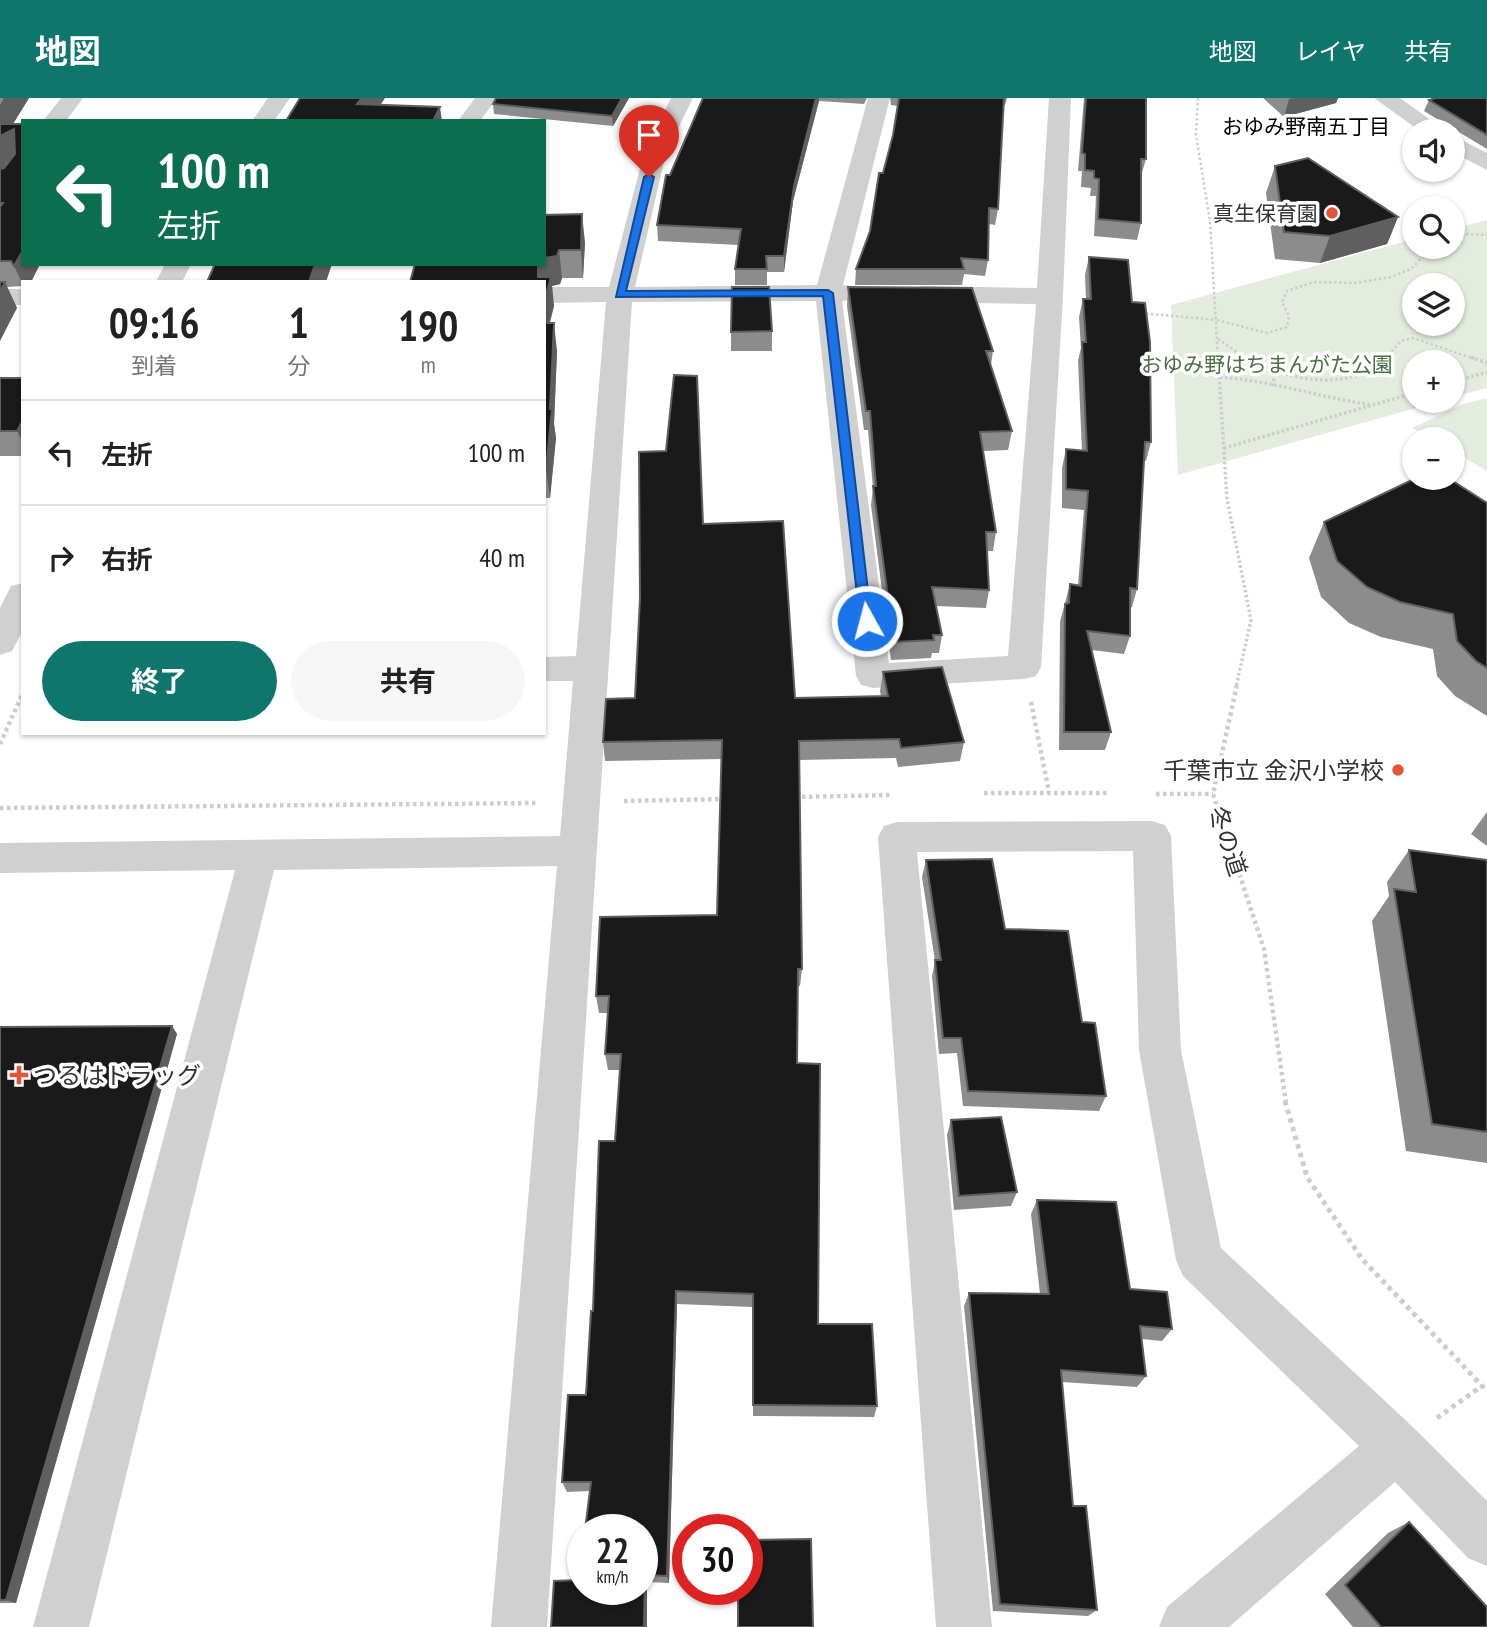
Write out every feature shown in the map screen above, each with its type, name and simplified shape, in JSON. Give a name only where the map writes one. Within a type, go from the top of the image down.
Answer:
[{"type":"street","points":[[42,98],[71,99]]},
{"type":"street","points":[[264,119],[279,98]]},
{"type":"street","points":[[470,119],[486,98]]},
{"type":"street","points":[[519,1627],[620,294],[655,153],[682,98]]},
{"type":"street","points":[[879,98],[828,293],[873,676],[1024,667],[1050,296],[1060,98]]},
{"type":"street","points":[[1385,98],[1417,119]]},
{"type":"street","points":[[56,119],[71,99]]},
{"type":"street","points":[[1465,150],[1487,163]]},
{"type":"street","points":[[546,295],[828,293],[1050,296]]},
{"type":"street","points":[[0,297],[21,297]]},
{"type":"street","points":[[0,643],[21,598]]},
{"type":"street","points":[[546,669],[590,668]]},
{"type":"street","points":[[964,1627],[897,837],[1152,835],[1160,1050],[1200,1260],[1397,1447],[1487,1539]]},
{"type":"street","points":[[0,858],[579,851]]},
{"type":"street","points":[[61,1627],[258,855]]},
{"type":"street","points":[[1187,1627],[1397,1447]]},
{"type":"path","name":"冬の道","points":[[1198,98],[1196,135],[1210,221],[1227,499],[1251,620],[1213,794],[1264,949],[1281,1086],[1307,1177],[1362,1259],[1487,1391]]},
{"type":"path","points":[[1465,234],[1487,235]]},
{"type":"path","points":[[1133,312],[1216,320],[1267,333],[1287,327],[1289,316],[1282,302],[1287,292],[1314,282],[1355,283],[1391,277],[1410,269],[1420,259]]},
{"type":"path","points":[[1217,339],[1239,357],[1276,372],[1322,378],[1352,376],[1377,365],[1401,341],[1408,338],[1436,344],[1487,363]]},
{"type":"path","points":[[1272,386],[1276,372]]},
{"type":"path","points":[[1465,378],[1487,372]]},
{"type":"path","points":[[1220,377],[1371,405]]},
{"type":"path","points":[[1224,448],[1402,396]]},
{"type":"path","points":[[1024,667],[1049,792]]},
{"type":"path","points":[[0,744],[21,697]]},
{"type":"green space","name":"おゆみ野はちまんがた公園","points":[[1487,220],[1487,388],[1465,394],[1465,350],[1402,350],[1402,412],[1178,475],[1171,305],[1402,242],[1402,259],[1465,259],[1465,226]]},
{"type":"green space","points":[[1487,398],[1487,471],[1465,458],[1465,427],[1414,427],[1444,413],[1465,413],[1465,404]]},
{"type":"building","points":[[300,98],[362,98],[357,104],[440,107],[434,119],[287,119]]},
{"type":"building","points":[[496,98],[622,98],[612,116],[493,104]]},
{"type":"building","points":[[703,98],[816,98],[794,186],[784,256],[766,256],[767,269],[735,269],[741,229],[657,225],[666,175],[670,175]]},
{"type":"building","points":[[899,98],[1004,98],[998,209],[989,208],[988,260],[961,258],[964,269],[856,269],[870,231],[879,173],[883,173]]},
{"type":"building","points":[[1086,98],[1146,98],[1146,159],[1141,159],[1141,223],[1098,219],[1099,179],[1094,178],[1094,171],[1085,170],[1085,154],[1082,153]]},
{"type":"building","points":[[1487,98],[1487,135],[1465,122],[1465,119],[1460,119],[1429,100]]},
{"type":"building","points":[[0,124],[21,124],[21,254],[14,266],[11,261],[0,261],[0,207],[3,203],[0,203],[0,169],[4,168],[15,154],[14,129],[0,136]]},
{"type":"building","points":[[1308,158],[1398,217],[1330,236],[1284,232],[1275,166]]},
{"type":"building","points":[[582,214],[581,250],[559,250],[557,256],[546,258],[546,215]]},
{"type":"building","points":[[1089,257],[1128,260],[1132,302],[1145,303],[1150,342],[1151,442],[1145,442],[1137,589],[1130,588],[1130,636],[1087,631],[1111,732],[1064,732],[1065,604],[1069,603],[1070,584],[1081,586],[1088,491],[1066,489],[1066,449],[1087,451],[1082,342],[1086,342],[1083,299],[1091,299]]},
{"type":"building","points":[[214,266],[314,266],[310,280],[208,280]]},
{"type":"building","points":[[414,266],[538,266],[538,277],[551,277],[546,294],[546,280],[411,280]]},
{"type":"building","points":[[732,287],[769,287],[772,331],[731,332]]},
{"type":"building","points":[[848,287],[972,288],[993,351],[986,351],[1012,431],[980,432],[996,532],[986,532],[989,590],[932,587],[942,635],[933,635],[934,640],[894,642],[873,486],[876,486],[870,411],[866,411]]},
{"type":"building","points":[[546,323],[554,323],[552,409],[546,469]]},
{"type":"building","points":[[674,375],[697,376],[703,524],[783,521],[795,698],[888,696],[883,672],[942,667],[964,742],[901,748],[899,739],[799,741],[802,969],[798,969],[797,1063],[820,1064],[818,1324],[872,1324],[877,1406],[753,1405],[753,1294],[676,1291],[667,1576],[658,1576],[658,1514],[587,1514],[591,1482],[562,1482],[568,1395],[586,1395],[593,1311],[599,1141],[615,1141],[621,1054],[605,1054],[609,996],[596,996],[600,917],[717,915],[722,740],[603,742],[606,699],[635,698],[640,598],[639,452],[666,451]]},
{"type":"building","points":[[0,378],[21,378],[21,424],[17,431],[0,431]]},
{"type":"building","points":[[1402,485],[1402,490],[1465,489],[1487,503],[1487,668],[1476,661],[1457,641],[1453,614],[1400,602],[1367,587],[1337,561],[1324,522]]},
{"type":"building","points":[[1409,850],[1487,860],[1487,1132],[1432,1124],[1394,889],[1416,892]]},
{"type":"building","points":[[992,859],[1005,929],[1068,931],[1082,1022],[1095,1023],[1106,1096],[968,1091],[961,1038],[943,1038],[935,960],[941,960],[926,860]]},
{"type":"building","points":[[172,1026],[6,1600],[0,1600],[0,1027]]},
{"type":"building","points":[[1001,1117],[1017,1192],[959,1196],[951,1120]]},
{"type":"building","points":[[1037,1200],[1116,1202],[1130,1289],[1167,1292],[1172,1329],[1140,1326],[1146,1376],[1061,1370],[1073,1506],[1086,1506],[1097,1610],[1000,1604],[969,1293],[1049,1294]]},
{"type":"building","points":[[1409,1522],[1487,1607],[1487,1627],[1381,1627],[1345,1585]]},
{"type":"building","points":[[811,1539],[813,1627],[738,1627],[738,1605],[763,1605],[763,1540]]},
{"type":"building","points":[[567,1580],[567,1605],[644,1605],[644,1627],[551,1627],[554,1581]]},
{"type":"place","name":"真生保育園","points":[[1332,213]]},
{"type":"place","name":"千葉市立 金沢小学校","points":[[1398,770]]},
{"type":"place","name":"つるはドラッグ","points":[[19,1075]]},
{"type":"district","name":"おゆみ野南五丁目","points":[[1306,126]]},
{"type":"route","points":[[649,177],[620,294],[828,293],[867,621]]}]
